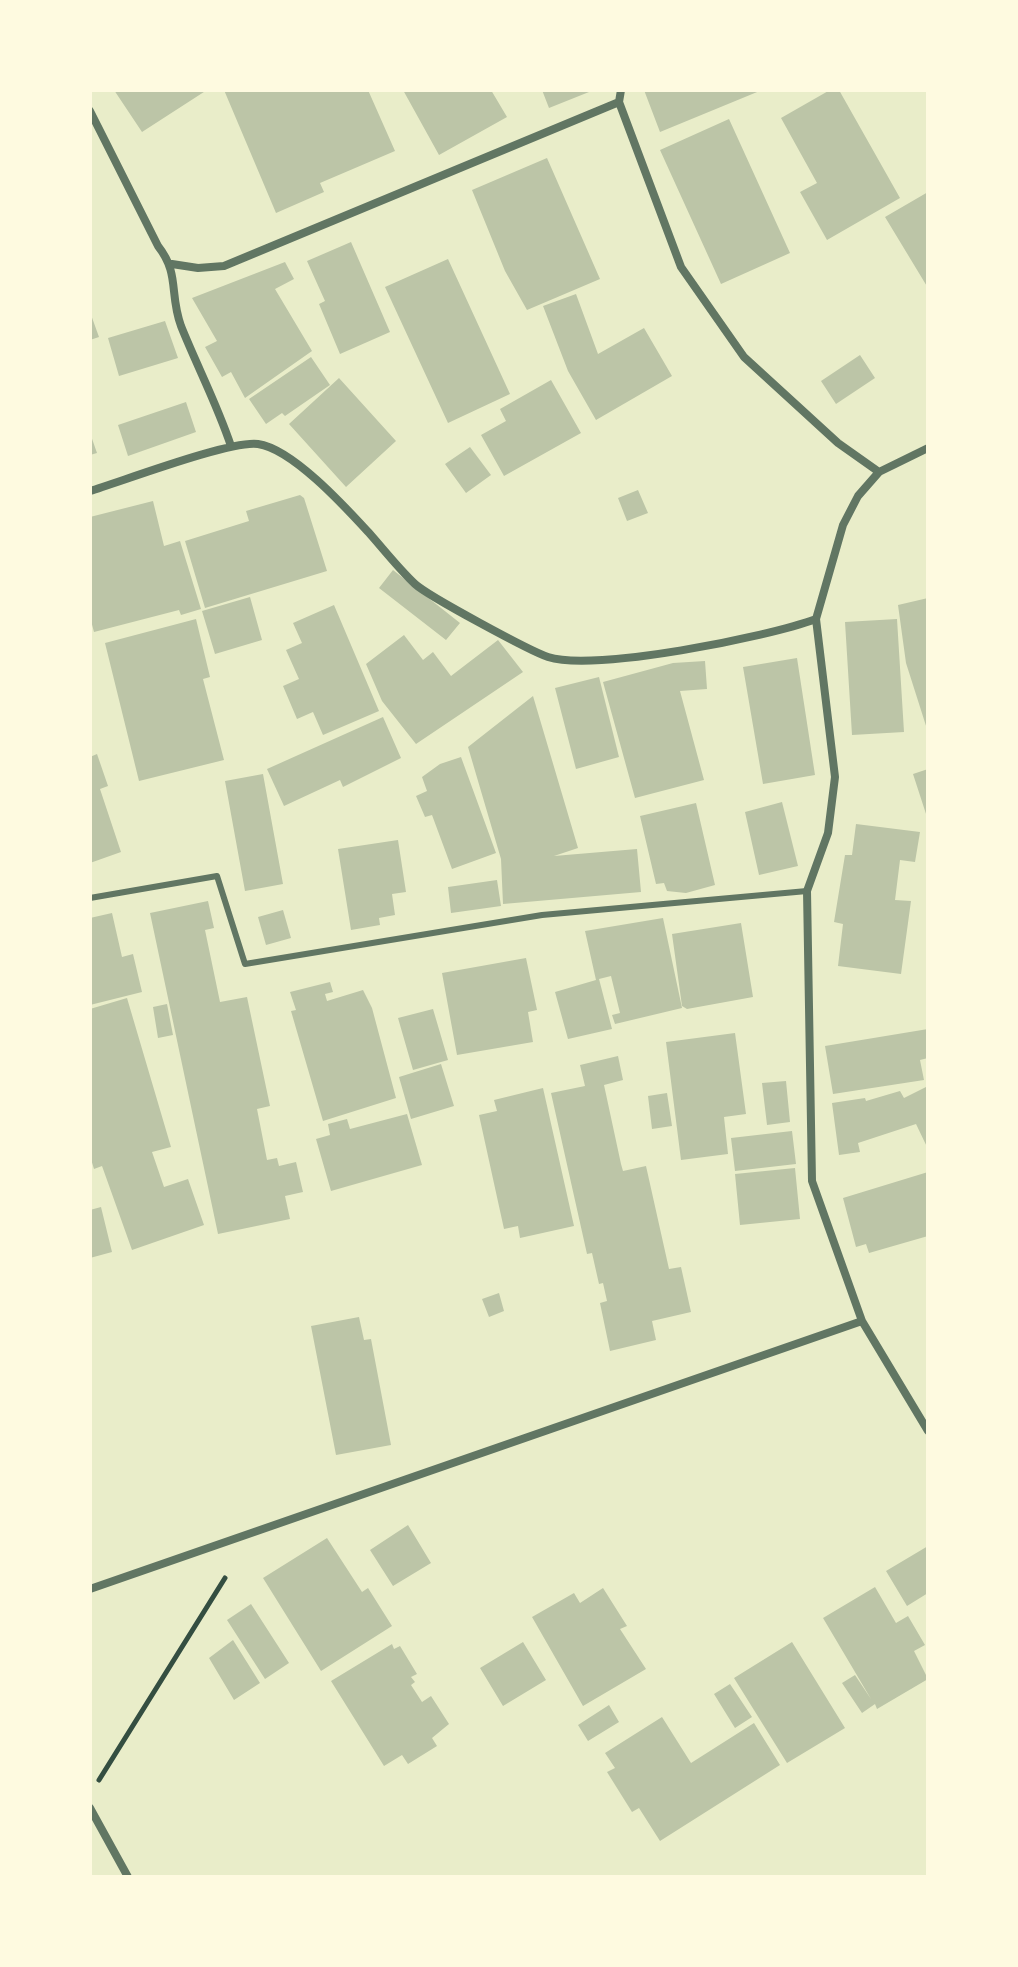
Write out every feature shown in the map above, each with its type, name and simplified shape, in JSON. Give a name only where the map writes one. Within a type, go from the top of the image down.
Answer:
[{"type":"street","points":[[621,90],[619,102],[681,267],[744,357],[838,443],[879,472]]},
{"type":"street","points":[[172,264],[198,268],[224,266],[619,102]]},
{"type":"street","points":[[90,111],[158,246],[172,264],[173,300],[181,325],[231,446]]},
{"type":"street","points":[[90,491],[231,446],[258,444],[290,459],[355,517],[417,586],[548,658],[600,660],[781,632],[816,619]]},
{"type":"street","points":[[928,448],[879,472],[858,496],[843,525],[816,619],[835,777],[828,833],[807,891],[812,1181],[862,1321],[928,1431]]},
{"type":"street","points":[[90,1589],[251,1536],[862,1321]]},
{"type":"street","points":[[90,1808],[128,1877]]},
{"type":"lane","points":[[90,898],[217,876],[245,964],[542,915],[807,891]]},
{"type":"path","points":[[98,1781],[251,1536]]},
{"type":"building","points":[[114,90],[207,90],[142,132]]},
{"type":"building","points":[[224,90],[368,90],[395,151],[320,183],[324,192],[276,213]]},
{"type":"building","points":[[403,90],[491,90],[507,117],[439,155]]},
{"type":"building","points":[[542,90],[594,90],[549,108]]},
{"type":"building","points":[[644,90],[762,90],[660,132]]},
{"type":"building","points":[[830,90],[839,90],[900,198],[827,240],[800,192],[817,183],[781,118]]},
{"type":"building","points":[[729,119],[790,253],[721,284],[660,150]]},
{"type":"building","points":[[547,158],[600,279],[527,310],[505,271],[472,190]]},
{"type":"building","points":[[928,192],[928,288],[885,217]]},
{"type":"building","points":[[351,242],[390,332],[340,354],[319,304],[325,301],[307,261]]},
{"type":"building","points":[[448,259],[510,394],[448,423],[385,287]]},
{"type":"building","points":[[285,262],[294,279],[275,289],[312,351],[245,398],[231,372],[222,377],[205,347],[217,341],[192,298]]},
{"type":"building","points":[[576,294],[598,354],[644,328],[672,376],[596,420],[568,371],[543,306]]},
{"type":"building","points":[[90,312],[99,337],[90,340]]},
{"type":"building","points":[[165,321],[178,358],[119,376],[108,338]]},
{"type":"building","points":[[860,355],[875,378],[836,404],[821,381]]},
{"type":"building","points":[[311,357],[330,385],[285,416],[282,413],[266,424],[249,399]]},
{"type":"building","points":[[339,378],[396,441],[346,487],[289,424]]},
{"type":"building","points":[[551,380],[581,433],[504,476],[481,435],[506,421],[500,409]]},
{"type":"building","points":[[186,402],[196,432],[128,456],[118,425]]},
{"type":"building","points":[[90,433],[97,453],[90,455]]},
{"type":"building","points":[[470,447],[491,475],[466,493],[445,464]]},
{"type":"building","points":[[638,490],[648,513],[627,521],[618,498]]},
{"type":"building","points":[[300,495],[304,498],[327,571],[205,608],[185,541],[249,521],[246,511]]},
{"type":"building","points":[[153,501],[164,546],[180,541],[201,609],[181,615],[179,610],[94,632],[90,617],[90,517]]},
{"type":"building","points":[[393,570],[460,623],[446,640],[379,588]]},
{"type":"building","points":[[250,597],[262,640],[215,654],[202,611]]},
{"type":"building","points":[[928,598],[927,729],[906,663],[898,605]]},
{"type":"building","points":[[334,605],[379,711],[323,735],[313,712],[297,719],[283,686],[299,679],[286,650],[302,643],[293,623]]},
{"type":"building","points":[[196,619],[210,677],[203,679],[224,760],[139,781],[105,643]]},
{"type":"building","points":[[897,619],[904,732],[852,735],[845,622]]},
{"type":"building","points":[[404,635],[423,660],[433,652],[451,676],[498,640],[523,672],[416,744],[382,701],[366,664]]},
{"type":"building","points":[[797,658],[815,775],[763,784],[743,667]]},
{"type":"building","points":[[705,661],[707,689],[680,691],[704,780],[635,798],[603,682],[673,663]]},
{"type":"building","points":[[599,677],[619,757],[576,769],[555,688]]},
{"type":"building","points":[[533,696],[578,848],[554,856],[637,849],[641,892],[503,904],[501,859],[468,747]]},
{"type":"building","points":[[383,717],[401,758],[343,787],[340,780],[284,806],[267,769]]},
{"type":"building","points":[[97,754],[108,786],[100,789],[121,852],[90,863],[90,757]]},
{"type":"building","points":[[461,757],[496,853],[452,869],[432,815],[425,817],[416,796],[427,791],[422,777],[440,764]]},
{"type":"building","points":[[928,769],[928,817],[927,817],[913,774]]},
{"type":"building","points":[[263,774],[283,884],[245,891],[225,781]]},
{"type":"building","points":[[782,802],[798,866],[759,875],[745,812]]},
{"type":"building","points":[[696,803],[715,885],[686,893],[667,891],[664,883],[656,884],[640,816]]},
{"type":"building","points":[[856,824],[920,832],[915,862],[900,860],[895,900],[911,901],[901,974],[838,966],[843,924],[834,922],[845,855],[852,855]]},
{"type":"building","points":[[398,840],[406,892],[392,894],[395,915],[379,918],[380,925],[351,930],[338,849]]},
{"type":"building","points":[[497,880],[501,906],[451,913],[448,887]]},
{"type":"building","points":[[208,901],[214,928],[205,930],[220,1002],[247,997],[270,1106],[257,1109],[267,1160],[277,1158],[279,1166],[296,1162],[303,1192],[285,1196],[290,1219],[218,1234],[150,913]]},
{"type":"building","points":[[283,910],[291,938],[266,945],[258,917]]},
{"type":"building","points":[[112,913],[122,957],[133,954],[142,992],[90,1005],[90,918]]},
{"type":"building","points":[[663,918],[682,1008],[615,1024],[612,1015],[620,1013],[611,976],[599,979],[612,1029],[568,1039],[555,992],[596,980],[585,931]]},
{"type":"building","points":[[741,923],[753,997],[687,1009],[682,1006],[672,934]]},
{"type":"building","points":[[526,958],[537,1010],[528,1012],[533,1042],[457,1055],[442,973]]},
{"type":"building","points":[[330,982],[333,992],[325,994],[327,1001],[363,990],[372,1008],[396,1098],[323,1121],[291,1011],[296,1010],[290,992]]},
{"type":"building","points":[[127,998],[171,1147],[152,1152],[164,1187],[188,1179],[204,1225],[132,1250],[102,1166],[94,1169],[90,1156],[90,1009]]},
{"type":"building","points":[[167,1004],[173,1035],[158,1038],[153,1007]]},
{"type":"building","points":[[433,1009],[448,1060],[413,1070],[398,1018]]},
{"type":"building","points":[[928,1029],[928,1058],[920,1060],[924,1080],[833,1094],[825,1046]]},
{"type":"building","points":[[735,1033],[746,1114],[724,1117],[728,1154],[681,1160],[666,1042]]},
{"type":"building","points":[[618,1056],[623,1080],[604,1085],[621,1164],[623,1171],[646,1166],[669,1269],[681,1267],[691,1312],[652,1321],[656,1340],[610,1351],[600,1303],[607,1301],[603,1283],[599,1284],[592,1253],[587,1254],[551,1093],[585,1086],[580,1065]]},
{"type":"building","points":[[441,1064],[454,1106],[411,1119],[399,1077]]},
{"type":"building","points":[[786,1081],[790,1122],[767,1125],[762,1083]]},
{"type":"building","points":[[928,1086],[928,1149],[916,1124],[858,1143],[860,1152],[839,1155],[832,1103],[865,1098],[866,1101],[900,1091],[904,1098]]},
{"type":"building","points":[[543,1088],[574,1226],[520,1238],[518,1226],[504,1229],[479,1115],[497,1111],[494,1100]]},
{"type":"building","points":[[667,1093],[672,1126],[652,1129],[648,1096]]},
{"type":"building","points":[[407,1114],[422,1165],[331,1191],[316,1139],[330,1135],[328,1124],[347,1119],[350,1129]]},
{"type":"building","points":[[792,1131],[796,1164],[735,1171],[731,1138]]},
{"type":"building","points":[[795,1168],[800,1219],[740,1225],[735,1174]]},
{"type":"building","points":[[928,1172],[928,1236],[869,1253],[866,1244],[856,1247],[843,1198]]},
{"type":"building","points":[[101,1207],[112,1252],[90,1258],[90,1210]]},
{"type":"building","points":[[499,1293],[504,1311],[489,1317],[482,1299]]},
{"type":"building","points":[[359,1317],[364,1340],[371,1339],[391,1445],[336,1455],[311,1326]]},
{"type":"building","points":[[408,1525],[431,1563],[393,1586],[370,1550]]},
{"type":"building","points":[[327,1538],[362,1592],[368,1588],[392,1626],[321,1671],[263,1578]]},
{"type":"building","points":[[928,1546],[928,1593],[907,1606],[886,1571]]},
{"type":"building","points":[[875,1587],[896,1623],[908,1616],[925,1645],[914,1651],[928,1679],[877,1709],[875,1704],[862,1713],[842,1683],[855,1675],[871,1699],[823,1618]]},
{"type":"building","points":[[603,1588],[627,1626],[620,1629],[646,1669],[583,1706],[532,1617],[574,1593],[580,1603]]},
{"type":"building","points":[[251,1604],[289,1663],[265,1679],[227,1620]]},
{"type":"building","points":[[233,1640],[260,1683],[234,1700],[209,1658]]},
{"type":"building","points":[[523,1642],[546,1680],[503,1706],[480,1668]]},
{"type":"building","points":[[792,1642],[845,1728],[787,1763],[734,1678]]},
{"type":"building","points":[[392,1644],[394,1649],[400,1646],[417,1674],[411,1677],[415,1682],[411,1685],[422,1702],[431,1696],[449,1724],[432,1738],[437,1746],[408,1764],[402,1755],[384,1766],[331,1681]]},
{"type":"building","points":[[730,1684],[752,1717],[735,1728],[714,1694]]},
{"type":"building","points":[[609,1705],[619,1722],[588,1741],[578,1725]]},
{"type":"building","points":[[662,1717],[691,1763],[754,1723],[780,1765],[660,1841],[639,1808],[632,1812],[607,1772],[615,1768],[605,1753]]}]
